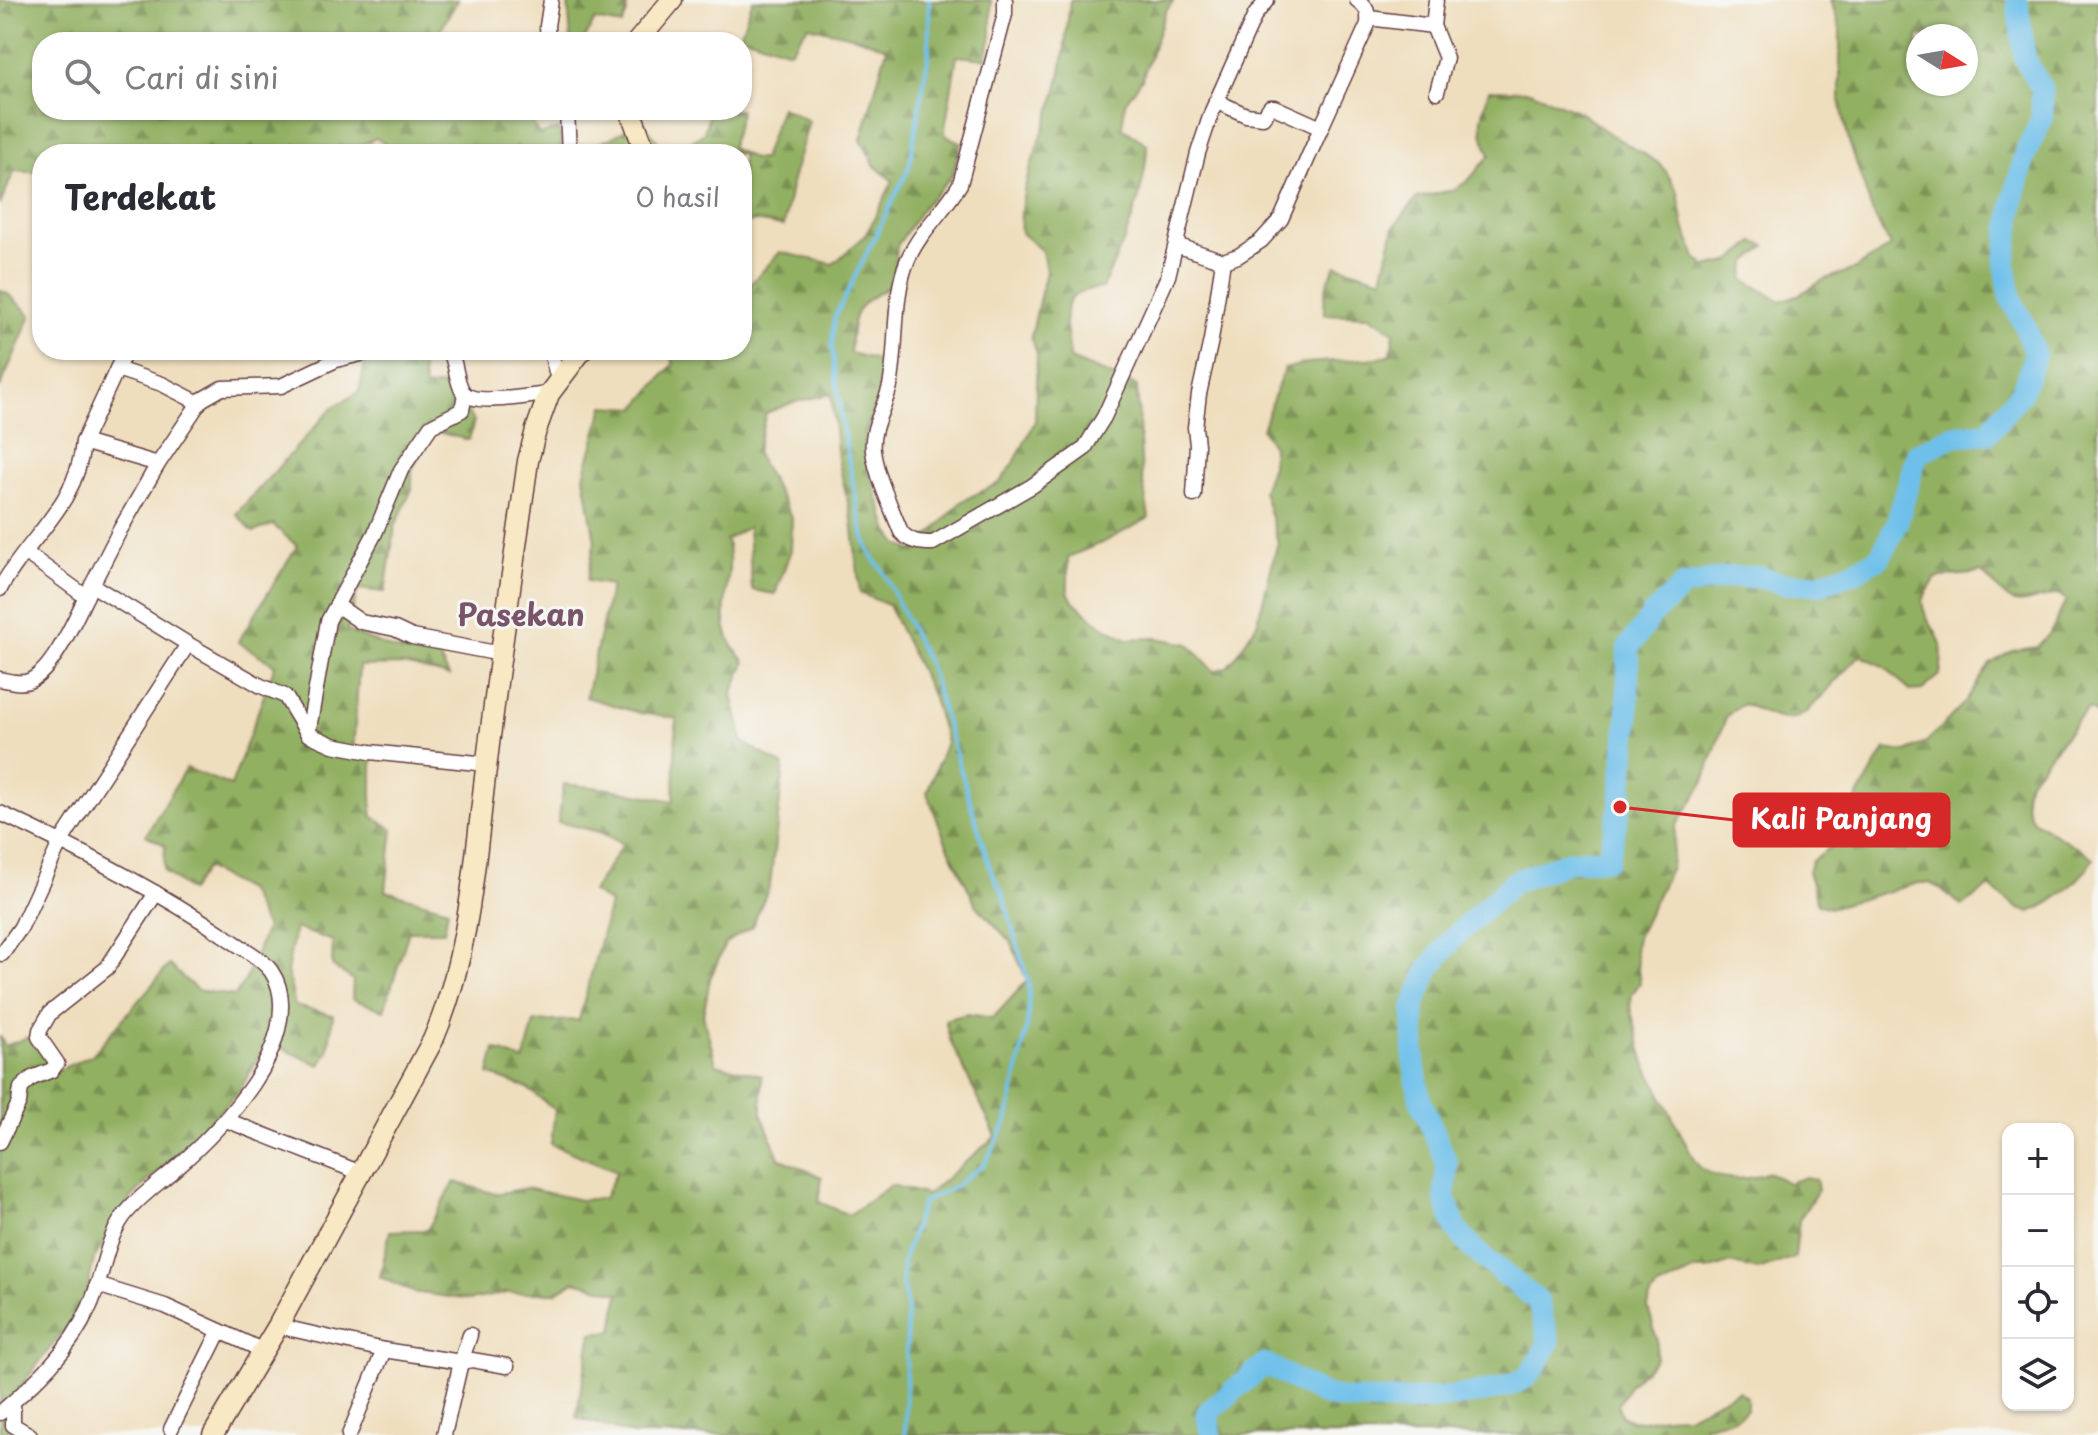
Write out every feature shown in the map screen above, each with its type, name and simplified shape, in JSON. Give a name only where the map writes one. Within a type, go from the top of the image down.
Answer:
[{"type":"street","points":[[547,32],[551,0]]},
{"type":"street","points":[[645,32],[672,0]]},
{"type":"street","points":[[1005,0],[1005,14],[960,184],[953,197],[926,228],[907,261],[894,328],[892,376],[887,400],[874,432],[873,450],[877,463],[901,532],[909,540],[933,543],[1032,486],[1084,449],[1104,417],[1168,276],[1198,153],[1216,101],[1255,15],[1267,0]]},
{"type":"street","points":[[1176,245],[1223,261],[1238,256],[1261,241],[1281,219],[1369,18],[1365,5],[1357,0]]},
{"type":"street","points":[[1436,0],[1433,26],[1446,58],[1437,92]]},
{"type":"street","points":[[1369,18],[1433,26]]},
{"type":"street","points":[[1216,101],[1254,118],[1263,117],[1270,107],[1274,107],[1321,128]]},
{"type":"street","points":[[567,120],[569,144]]},
{"type":"street","points":[[634,120],[642,144]]},
{"type":"street","points":[[1194,495],[1198,405],[1223,261]]},
{"type":"street","points":[[0,589],[12,566],[26,553],[66,498],[82,456],[83,442],[121,360]]},
{"type":"street","points":[[0,679],[26,682],[34,679],[64,641],[120,530],[158,464],[199,403],[222,388],[281,386],[336,360]]},
{"type":"street","points":[[308,734],[328,621],[375,533],[401,470],[431,426],[462,410],[465,394],[455,360]]},
{"type":"street","points":[[552,360],[554,387]]},
{"type":"street","points":[[213,1435],[278,1326],[433,1040],[455,980],[469,909],[528,461],[536,430],[554,387],[574,360]]},
{"type":"street","points":[[117,369],[162,384],[199,403]]},
{"type":"street","points":[[465,394],[481,401],[554,387]]},
{"type":"street","points":[[83,442],[158,464]]},
{"type":"street","points":[[26,553],[261,686],[285,696],[308,734],[333,745],[370,752],[487,764]]},
{"type":"street","points":[[338,606],[361,622],[395,629],[412,637],[501,654]]},
{"type":"street","points":[[2,954],[21,927],[60,843],[188,644]]},
{"type":"street","points":[[0,813],[156,893],[263,962],[278,984],[279,1028],[264,1067],[226,1120],[121,1219],[89,1308],[60,1356],[0,1413]]},
{"type":"street","points":[[0,1142],[19,1103],[21,1088],[32,1078],[52,1070],[57,1063],[39,1037],[50,1013],[107,968],[156,893]]},
{"type":"street","points":[[226,1120],[361,1173]]},
{"type":"street","points":[[97,1285],[165,1306],[264,1351]]},
{"type":"street","points":[[278,1326],[384,1350],[507,1366]]},
{"type":"street","points":[[171,1429],[219,1332]]},
{"type":"street","points":[[444,1435],[470,1335]]},
{"type":"street","points":[[349,1435],[384,1350]]},
{"type":"street","points":[[13,1402],[13,1425],[30,1435]]},
{"type":"green space","points":[[0,0],[458,0],[439,32],[32,32],[32,120],[531,120],[539,135],[558,129],[562,144],[385,144],[376,138],[363,144],[32,144],[32,172],[14,171],[0,205]]},
{"type":"green space","points":[[568,0],[626,0],[627,13],[622,25],[595,20],[588,32],[570,32]]},
{"type":"green space","points":[[753,0],[991,0],[991,36],[986,59],[957,56],[944,134],[961,143],[952,176],[923,207],[897,246],[894,284],[863,304],[853,326],[850,353],[881,361],[877,400],[864,440],[868,467],[889,532],[899,545],[915,551],[962,501],[999,483],[1014,463],[1035,422],[1037,353],[1031,337],[1046,271],[1042,251],[1021,233],[1022,200],[1060,77],[1070,0],[1174,0],[1166,11],[1142,79],[1125,103],[1122,128],[1147,144],[1143,181],[1132,218],[1102,288],[1075,295],[1066,312],[1070,359],[1137,386],[1142,477],[1149,518],[1068,557],[1068,592],[1073,601],[1100,624],[1127,639],[1157,638],[1189,644],[1214,671],[1227,667],[1257,624],[1278,542],[1263,490],[1272,466],[1273,447],[1262,429],[1284,369],[1307,363],[1380,358],[1391,354],[1394,332],[1369,316],[1325,314],[1328,283],[1336,265],[1382,279],[1394,227],[1417,198],[1453,190],[1468,181],[1490,155],[1483,137],[1482,123],[1489,90],[1530,91],[1581,113],[1657,162],[1678,192],[1684,227],[1696,258],[1706,267],[1729,262],[1754,242],[1766,246],[1747,262],[1743,279],[1781,301],[1825,279],[1855,269],[1891,246],[1874,217],[1848,138],[1840,100],[1840,29],[1831,0],[2098,0],[2098,719],[2094,711],[2087,709],[2032,777],[2025,798],[2033,820],[2094,858],[2066,890],[2030,912],[2019,909],[1989,887],[1962,906],[1929,883],[1918,883],[1829,908],[1818,904],[1808,871],[1812,861],[1839,840],[1846,818],[1885,749],[1906,752],[1927,742],[1965,702],[1990,664],[2012,651],[2037,647],[2052,631],[2066,600],[2058,594],[2015,602],[1982,572],[1936,578],[1922,600],[1941,646],[1940,675],[1922,690],[1910,691],[1885,667],[1860,655],[1806,713],[1798,717],[1782,719],[1744,704],[1726,717],[1703,784],[1676,826],[1671,867],[1637,937],[1635,948],[1640,983],[1632,994],[1630,1007],[1644,1061],[1695,1162],[1710,1173],[1729,1178],[1750,1178],[1768,1172],[1788,1183],[1806,1177],[1816,1179],[1818,1190],[1799,1220],[1795,1257],[1758,1270],[1729,1263],[1708,1270],[1696,1270],[1656,1289],[1648,1308],[1657,1339],[1656,1359],[1630,1384],[1618,1405],[1621,1415],[1631,1421],[1687,1416],[1738,1391],[1747,1397],[1747,1409],[1741,1414],[1704,1426],[1691,1435],[633,1435],[576,1417],[592,1333],[613,1331],[619,1293],[575,1281],[555,1293],[506,1293],[471,1300],[413,1292],[380,1277],[390,1231],[427,1230],[455,1182],[496,1194],[526,1188],[580,1200],[604,1198],[617,1171],[551,1144],[555,1110],[527,1088],[489,1074],[495,1049],[524,1061],[534,1022],[579,1020],[610,903],[592,892],[623,844],[600,832],[558,822],[564,784],[674,801],[676,718],[640,713],[586,697],[611,585],[587,581],[595,541],[584,476],[604,406],[636,408],[674,363],[672,360],[752,360],[752,283],[780,252],[833,264],[866,235],[893,181],[875,166],[861,140],[887,48],[808,26],[790,51],[752,39],[752,32],[741,32]],"holes":[[[831,394],[838,459],[852,520],[860,593],[888,605],[932,695],[946,742],[927,793],[976,905],[1011,942],[1027,981],[993,1018],[967,1014],[945,1020],[950,1040],[996,1136],[927,1195],[891,1185],[849,1215],[819,1202],[822,1177],[779,1158],[762,1115],[762,1075],[716,1064],[703,1015],[710,979],[725,944],[752,926],[770,885],[784,766],[743,742],[732,695],[745,662],[731,644],[725,615],[729,564],[726,540],[748,527],[752,590],[775,594],[791,550],[792,518],[756,453],[766,413],[794,402]]]},
{"type":"green space","points":[[781,107],[809,121],[792,180],[784,226],[752,222],[752,158],[763,159]]},
{"type":"green space","points":[[642,120],[660,144],[596,144],[614,136]]},
{"type":"green space","points":[[707,120],[738,120],[732,144],[688,144],[704,133]]},
{"type":"green space","points":[[0,290],[31,315],[0,388]]},
{"type":"green space","points":[[366,360],[421,360],[425,388],[447,384],[474,421],[469,440],[430,430],[412,470],[412,489],[395,526],[385,592],[358,589],[347,631],[395,650],[437,653],[449,676],[404,665],[359,666],[353,751],[372,756],[372,816],[393,829],[386,891],[448,909],[444,931],[409,931],[384,1010],[352,999],[353,980],[332,966],[333,941],[295,928],[287,971],[295,1006],[333,1015],[328,1052],[320,1065],[268,1042],[238,1093],[131,1198],[94,1259],[85,1303],[14,1395],[8,1435],[0,1435],[0,1036],[5,1046],[34,1035],[59,1070],[92,1055],[169,965],[197,990],[235,996],[246,979],[266,928],[248,891],[206,868],[190,891],[164,871],[165,845],[146,835],[186,768],[231,786],[275,665],[238,642],[297,546],[273,525],[253,532],[236,514],[333,407],[359,392]]},
{"type":"waterway","points":[[905,1435],[907,1306],[902,1283],[903,1261],[923,1202],[954,1187],[985,1164],[1007,1121],[1028,1021],[1029,985],[930,668],[883,571],[870,553],[862,531],[842,424],[832,345],[834,319],[909,168],[929,52],[929,0]]},
{"type":"waterway","points":[[1211,1435],[1207,1413],[1265,1364],[1318,1392],[1342,1399],[1426,1399],[1486,1391],[1525,1378],[1549,1343],[1538,1301],[1474,1250],[1456,1229],[1445,1198],[1447,1163],[1420,1099],[1414,1063],[1414,1005],[1429,969],[1453,938],[1514,882],[1569,861],[1608,859],[1620,807],[1628,717],[1628,648],[1653,614],[1683,586],[1731,577],[1759,577],[1785,584],[1819,584],[1854,572],[1880,557],[1897,523],[1917,454],[1953,436],[1988,433],[2022,391],[2035,355],[2011,299],[2005,263],[2014,198],[2026,152],[2042,119],[2042,90],[2025,59],[2017,0]]},
{"type":"place","name":"Kali Panjang","points":[[1620,807]]},
{"type":"district","name":"Pasekan","points":[[521,616]]}]
